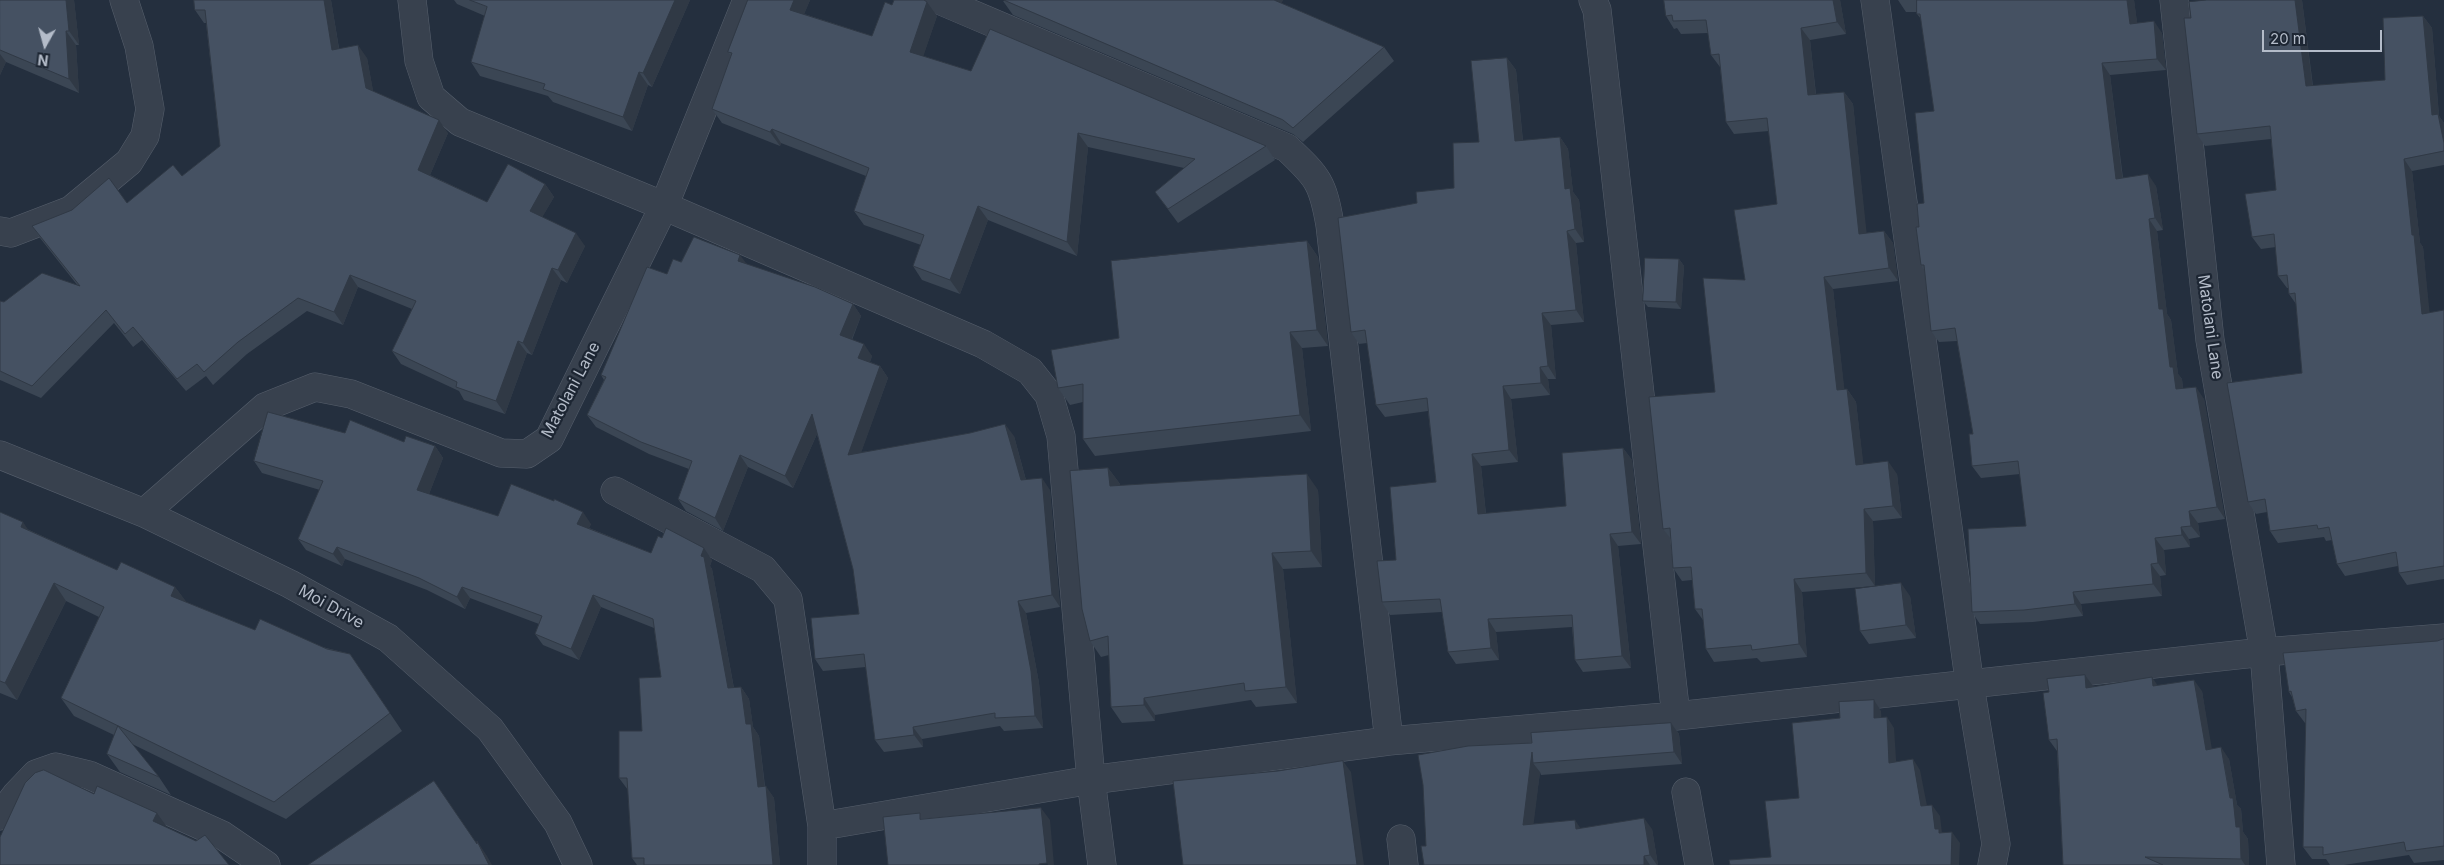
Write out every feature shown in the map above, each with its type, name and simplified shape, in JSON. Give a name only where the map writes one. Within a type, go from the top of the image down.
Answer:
[{"type":"street","points":[[0,231],[11,233],[71,210],[129,162],[145,136],[150,109],[139,46],[124,0]]},
{"type":"street","points":[[412,0],[419,61],[431,97],[460,122],[664,206],[984,344],[1030,371],[1049,395],[1061,436],[1091,780],[1102,865]]},
{"type":"street","name":"Matolani Lane","points":[[144,513],[265,407],[315,387],[351,394],[501,453],[527,454],[549,439],[664,206],[747,0]]},
{"type":"street","points":[[939,0],[1287,148],[1314,173],[1326,197],[1330,225],[1389,741]]},
{"type":"street","points":[[1593,0],[1597,10],[1676,716]]},
{"type":"street","points":[[1875,0],[1970,686],[1996,844],[1992,865]]},
{"type":"street","name":"Matolani Lane","points":[[2174,0],[2210,340],[2264,652],[2281,865]]},
{"type":"street","name":"Moi Drive","points":[[0,455],[144,513],[290,584],[388,638],[490,729],[558,824],[578,865]]},
{"type":"street","points":[[615,491],[763,569],[788,599],[822,826],[822,865]]},
{"type":"street","points":[[822,826],[1091,780],[1389,741],[1676,716],[1970,686],[2264,652],[2444,638]]},
{"type":"street","points":[[0,816],[16,795],[36,774],[56,767],[89,775],[222,836],[266,865]]},
{"type":"street","points":[[1686,792],[1699,865]]},
{"type":"street","points":[[1401,838],[1404,865]]},
{"type":"building","points":[[0,0],[66,0],[69,31],[66,31],[69,79],[0,50]]},
{"type":"building","points":[[194,0],[324,0],[332,50],[358,45],[366,88],[439,120],[418,170],[487,202],[508,164],[545,184],[530,211],[576,233],[558,270],[552,268],[523,343],[518,341],[496,401],[456,387],[457,382],[392,351],[416,301],[350,275],[334,312],[298,298],[238,342],[204,372],[197,364],[177,379],[133,327],[125,334],[106,310],[32,386],[0,371],[0,301],[4,302],[42,273],[80,286],[32,226],[72,210],[109,178],[127,203],[173,165],[182,176],[220,146],[205,10],[195,10]]},
{"type":"building","points":[[470,0],[675,0],[643,73],[639,72],[623,117],[543,89],[545,84],[471,62],[487,7]]},
{"type":"building","points":[[748,0],[794,0],[790,10],[872,36],[885,2],[892,5],[894,0],[924,0],[927,2],[910,52],[971,71],[990,29],[1266,146],[1168,209],[1155,192],[1195,159],[1078,133],[1067,242],[978,206],[950,280],[913,266],[924,235],[854,211],[869,168],[772,129],[770,132],[712,109],[732,53],[728,52]]},
{"type":"building","points":[[1004,0],[1274,0],[1384,47],[1293,128],[1283,120]]},
{"type":"building","points":[[1664,0],[1833,0],[1837,22],[1801,28],[1808,95],[1844,92],[1859,234],[1884,231],[1889,268],[1824,277],[1837,390],[1847,389],[1856,465],[1888,461],[1893,506],[1864,509],[1866,573],[1794,579],[1799,644],[1752,650],[1751,645],[1706,649],[1702,609],[1695,609],[1691,567],[1673,568],[1670,528],[1663,529],[1649,397],[1715,392],[1703,278],[1745,280],[1734,210],[1777,204],[1767,118],[1726,122],[1719,54],[1711,55],[1706,20],[1673,21],[1672,15],[1666,16]]},
{"type":"building","points":[[1917,0],[2127,0],[2130,24],[2154,21],[2157,59],[2102,63],[2116,179],[2148,174],[2155,218],[2149,219],[2159,309],[2163,309],[2170,367],[2173,367],[2176,389],[2196,387],[2217,507],[2189,511],[2191,526],[2181,527],[2182,535],[2155,538],[2158,563],[2151,564],[2153,584],[2073,592],[2075,604],[2024,610],[1972,612],[1968,529],[2026,526],[2018,461],[1972,466],[1969,434],[1973,434],[1955,328],[1931,331],[1924,265],[1921,265],[1916,227],[1919,227],[1917,204],[1924,203],[1915,113],[1934,111],[1920,14],[1917,14]]},
{"type":"building","points":[[2207,0],[2295,0],[2306,86],[2385,80],[2383,18],[2423,16],[2432,115],[2438,114],[2444,151],[2404,159],[2422,314],[2444,310],[2444,566],[2399,573],[2396,552],[2337,564],[2329,527],[2318,529],[2317,525],[2270,531],[2265,499],[2248,502],[2227,383],[2302,373],[2295,293],[2289,294],[2287,275],[2278,276],[2274,234],[2252,237],[2245,194],[2276,190],[2270,126],[2197,134],[2184,18],[2191,18],[2189,2]]},
{"type":"building","points":[[1507,58],[1515,141],[1560,137],[1565,189],[1570,188],[1575,229],[1567,231],[1576,310],[1542,313],[1548,366],[1540,367],[1541,383],[1503,386],[1509,450],[1472,454],[1478,514],[1566,506],[1562,453],[1623,448],[1632,532],[1610,534],[1622,656],[1575,660],[1572,615],[1488,619],[1491,648],[1448,652],[1440,599],[1382,602],[1377,561],[1396,560],[1390,487],[1436,482],[1427,398],[1376,405],[1365,330],[1351,332],[1338,218],[1417,203],[1416,192],[1454,188],[1453,143],[1479,142],[1471,61]]},
{"type":"building","points":[[694,237],[740,255],[738,261],[815,287],[853,304],[840,335],[864,344],[858,358],[880,366],[848,455],[970,433],[1005,424],[1021,480],[1042,478],[1052,595],[1018,601],[1031,671],[1035,716],[995,718],[995,713],[913,727],[914,735],[875,740],[864,654],[815,659],[811,618],[859,614],[853,569],[812,414],[785,476],[740,455],[715,518],[678,499],[692,461],[641,442],[587,415],[606,377],[601,375],[647,267],[667,274],[673,259],[681,262]]},
{"type":"building","points":[[1307,241],[1317,330],[1290,332],[1300,415],[1083,439],[1083,384],[1058,388],[1051,350],[1119,338],[1111,261]]},
{"type":"building","points":[[1645,258],[1679,259],[1676,302],[1643,301]]},
{"type":"building","points":[[268,412],[345,433],[350,420],[404,442],[406,436],[435,446],[417,490],[498,516],[511,484],[554,501],[554,499],[583,512],[577,524],[651,553],[658,536],[662,538],[666,528],[704,548],[701,556],[704,557],[728,688],[741,687],[746,724],[751,724],[758,787],[766,786],[773,865],[644,865],[644,858],[632,858],[627,778],[619,778],[619,731],[642,731],[639,678],[661,677],[653,619],[593,595],[571,649],[535,634],[542,616],[462,587],[457,597],[419,578],[337,547],[333,554],[298,539],[323,481],[254,461]]},
{"type":"building","points":[[1108,468],[1110,486],[1307,474],[1311,551],[1272,553],[1286,687],[1245,691],[1244,683],[1144,698],[1144,705],[1111,707],[1108,636],[1090,641],[1082,609],[1070,471]]},
{"type":"building","points":[[0,512],[23,522],[21,527],[117,570],[121,562],[175,587],[171,596],[255,630],[260,619],[327,649],[350,654],[390,713],[274,802],[61,698],[104,607],[54,583],[5,683],[0,681]]},
{"type":"building","points":[[1901,583],[1906,625],[1860,631],[1855,589]]},
{"type":"building","points":[[2444,639],[2444,846],[2406,851],[2404,842],[2323,855],[2323,847],[2303,847],[2306,709],[2296,711],[2291,691],[2289,692],[2283,653]]},
{"type":"building","points":[[2085,675],[2086,688],[2152,677],[2153,686],[2194,680],[2206,750],[2221,747],[2230,798],[2233,798],[2236,827],[2240,827],[2241,859],[2145,857],[2163,865],[2063,865],[2057,739],[2049,740],[2043,693],[2049,692],[2047,679]]},
{"type":"building","points":[[1874,700],[1874,718],[1887,717],[1889,763],[1913,759],[1921,806],[1932,805],[1935,829],[1939,829],[1939,833],[1952,832],[1951,865],[1730,865],[1729,860],[1771,857],[1765,801],[1799,798],[1792,723],[1840,718],[1839,702]]},
{"type":"building","points":[[1671,723],[1674,752],[1533,763],[1532,752],[1523,825],[1575,820],[1576,829],[1644,818],[1650,855],[1644,856],[1644,865],[1424,865],[1421,846],[1426,846],[1423,785],[1418,755],[1468,746],[1532,743],[1531,733]]},
{"type":"building","points":[[118,726],[159,777],[107,754]]},
{"type":"building","points":[[1343,761],[1357,865],[1183,865],[1173,781],[1278,771]]},
{"type":"building","points":[[44,770],[94,794],[97,786],[157,813],[153,821],[196,841],[205,835],[229,865],[0,865],[0,837],[25,783],[35,773]]},
{"type":"building","points":[[434,781],[477,844],[477,841],[489,865],[308,865]]},
{"type":"building","points":[[1041,808],[1047,863],[1039,865],[888,865],[883,817],[920,813],[920,819]]}]
